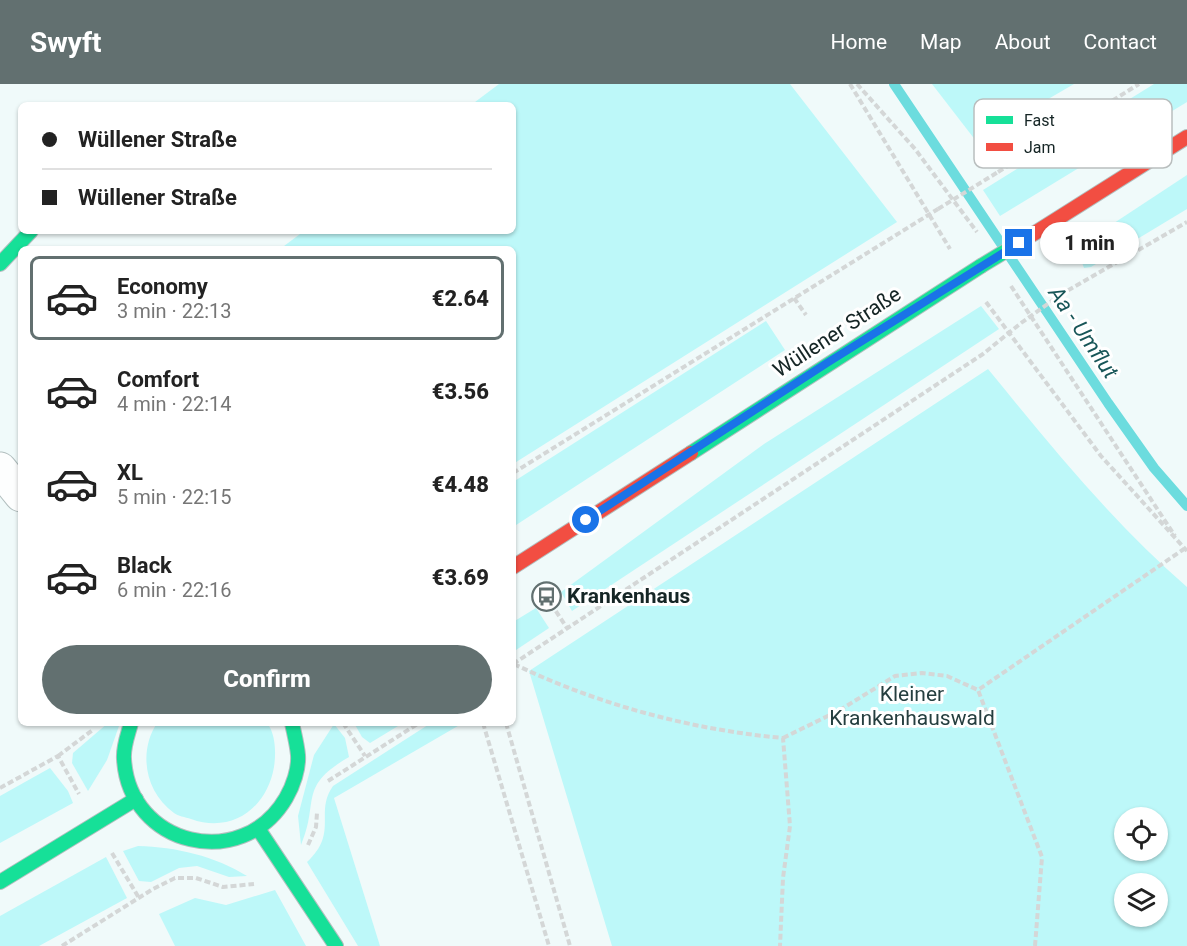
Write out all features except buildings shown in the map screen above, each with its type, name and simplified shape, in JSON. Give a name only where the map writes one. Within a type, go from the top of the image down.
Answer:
[{"type":"main road","name":"Wüllener Straße","points":[[1172,146],[1187,137]]},
{"type":"main road","name":"Wüllener Straße","points":[[516,565],[981,266],[1138,168]]},
{"type":"main road","points":[[0,264],[28,234]]},
{"type":"main road","points":[[130,726],[124,750],[126,777],[136,799],[156,824],[179,838],[206,844],[234,842],[259,830],[279,813],[293,790],[299,764],[298,738],[293,726]]},
{"type":"main road","points":[[0,882],[136,799]]},
{"type":"main road","points":[[259,830],[336,946]]},
{"type":"street","points":[[0,469],[18,491]]},
{"type":"path","points":[[850,84],[928,216]]},
{"type":"path","points":[[857,84],[915,149],[978,234]]},
{"type":"path","points":[[1115,99],[1139,84]]},
{"type":"path","points":[[516,471],[1004,168]]},
{"type":"path","points":[[516,663],[983,354],[1060,295],[1187,222]]},
{"type":"path","points":[[1008,282],[1186,550]]},
{"type":"path","points":[[794,298],[806,315]]},
{"type":"path","points":[[1008,333],[1101,456],[1186,550]]},
{"type":"path","points":[[978,690],[1186,550]]},
{"type":"path","points":[[546,597],[567,628]]},
{"type":"path","points":[[516,665],[556,682],[641,710],[744,735],[783,738],[840,710],[895,676],[922,673],[947,676],[978,690],[1042,857],[1035,946]]},
{"type":"path","points":[[58,756],[94,730],[96,726]]},
{"type":"path","points":[[345,726],[365,756]]},
{"type":"path","points":[[484,726],[549,946]]},
{"type":"path","points":[[507,726],[570,946]]},
{"type":"path","points":[[780,946],[783,878],[790,826],[783,738]]},
{"type":"green space","points":[[499,84],[790,84],[897,222],[516,462],[516,246],[284,246],[300,234],[516,234],[516,102],[475,102]]},
{"type":"green space","points":[[932,84],[1074,84],[1048,99],[974,99],[974,138]]},
{"type":"green space","points":[[1154,84],[1187,84],[1187,102],[1172,111],[1172,99],[1130,99]]},
{"type":"green space","points":[[1018,168],[1079,168],[1000,216],[983,190]]},
{"type":"green space","points":[[1187,175],[1187,209],[1091,267],[1084,268],[1080,257],[1108,227]]},
{"type":"green space","points":[[981,306],[999,329],[572,611],[561,592],[764,444]]},
{"type":"green space","points":[[766,321],[785,350],[516,525],[516,480]]},
{"type":"green space","name":"Kleiner Krankenhauswald","points":[[988,369],[1108,510],[1187,587],[1187,946],[612,946],[529,671]]},
{"type":"green space","points":[[536,608],[549,628],[516,650],[516,620]]},
{"type":"green space","points":[[104,726],[119,726],[107,760],[88,791],[72,763],[73,753]]},
{"type":"green space","points":[[155,726],[269,726],[274,738],[275,756],[270,782],[264,795],[245,814],[220,823],[206,823],[174,813],[156,794],[151,783],[146,759],[151,734]]},
{"type":"green space","points":[[333,726],[336,726],[345,738],[349,757],[322,777],[316,786],[301,845],[298,816],[314,755]]},
{"type":"green space","points":[[356,726],[398,726],[370,743],[362,737]]},
{"type":"green space","points":[[426,726],[458,726],[334,798],[380,946],[358,946],[307,862],[322,841],[325,805],[333,786]]},
{"type":"green space","points":[[50,768],[68,791],[73,803],[0,843],[0,796]]},
{"type":"green space","points":[[138,846],[167,848],[195,854],[222,863],[247,876],[229,877],[197,866],[179,868],[151,882],[139,881],[123,851]]},
{"type":"green space","points":[[106,857],[127,898],[39,946],[0,946],[0,916]]},
{"type":"green space","points":[[275,890],[306,946],[175,946],[159,914],[195,898],[226,905]]},
{"type":"waterway","name":"Aa - Umflut","points":[[894,84],[1108,403],[1154,468],[1187,506]]},
{"type":"traffic: fast","points":[[0,264],[28,234]]},
{"type":"traffic: fast","points":[[981,266],[1019,243]]},
{"type":"traffic: fast","points":[[691,453],[981,266]]},
{"type":"traffic: fast","points":[[130,726],[124,759],[131,789],[145,812],[166,829],[190,839],[217,842],[243,836],[267,821],[286,798],[298,766],[293,726]]},
{"type":"traffic: fast","points":[[0,882],[136,799]]},
{"type":"traffic: fast","points":[[259,830],[336,946]]},
{"type":"traffic: jam","points":[[1172,146],[1187,137]]},
{"type":"traffic: jam","points":[[1019,243],[1138,168]]},
{"type":"traffic: jam","points":[[516,565],[691,453]]},
{"type":"place","name":"Krankenhaus","points":[[546,596]]},
{"type":"route","points":[[586,520],[827,363],[1019,243]]}]
